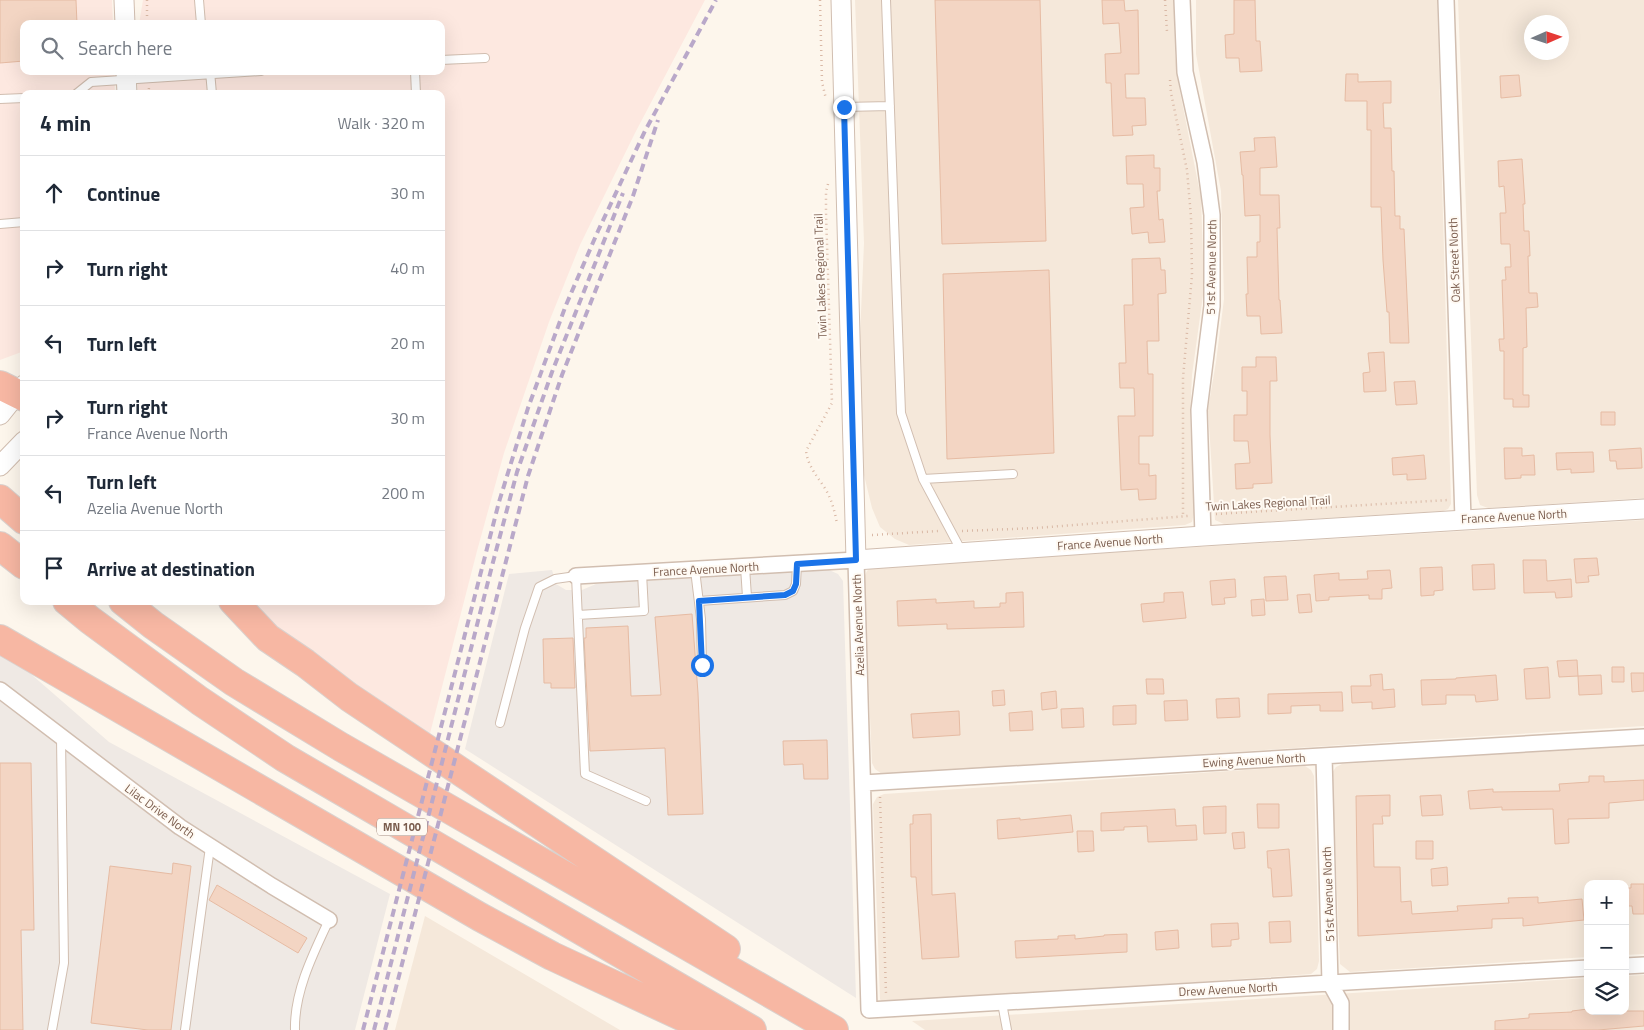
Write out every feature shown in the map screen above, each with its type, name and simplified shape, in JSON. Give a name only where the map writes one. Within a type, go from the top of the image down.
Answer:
[{"type":"highway","points":[[0,499],[20,516]]},
{"type":"highway","points":[[0,546],[20,563]]},
{"type":"highway","name":"MN 100","points":[[72,605],[200,701],[286,758],[752,1030]]},
{"type":"highway","points":[[128,605],[234,682],[341,747],[834,1030]]},
{"type":"highway","points":[[237,605],[268,638],[305,663],[349,697],[736,955],[778,998]]},
{"type":"highway","points":[[0,639],[480,918],[552,956],[711,1030]]},
{"type":"street","points":[[124,0],[125,20]]},
{"type":"street","name":"Azelia Avenue North","points":[[842,0],[835,105],[856,560],[869,1010]]},
{"type":"street","name":"51st Avenue North","points":[[1182,0],[1185,72],[1205,162],[1212,215],[1212,306],[1199,410],[1203,536]]},
{"type":"street","name":"Oak Street North","points":[[1446,0],[1463,520]]},
{"type":"street","points":[[0,415],[16,390]]},
{"type":"street","points":[[0,466],[20,445]]},
{"type":"street","name":"France Avenue North","points":[[576,576],[797,564],[1203,536],[1644,509]]},
{"type":"street","name":"Lilac Drive North","points":[[0,690],[180,827],[328,920]]},
{"type":"street","name":"Ewing Avenue North","points":[[863,783],[1644,737]]},
{"type":"street","name":"51st Avenue North","points":[[1324,756],[1330,984],[1341,1004],[1341,1030]]},
{"type":"street","points":[[1629,966],[1644,965]]},
{"type":"street","name":"Drew Avenue North","points":[[869,1010],[1584,968]]},
{"type":"lane","points":[[200,0],[201,20]]},
{"type":"lane","points":[[886,0],[901,413],[923,478],[962,553]]},
{"type":"lane","points":[[445,60],[485,58]]},
{"type":"lane","points":[[81,90],[91,82],[127,82],[192,75]]},
{"type":"lane","points":[[210,75],[212,90]]},
{"type":"lane","points":[[415,75],[416,90]]},
{"type":"lane","points":[[0,99],[20,98]]},
{"type":"lane","points":[[835,105],[890,106]]},
{"type":"lane","points":[[0,224],[20,222]]},
{"type":"lane","points":[[923,478],[1013,474]]},
{"type":"lane","points":[[699,601],[785,595],[793,591],[796,584],[797,564]]},
{"type":"lane","points":[[745,567],[747,597]]},
{"type":"lane","points":[[695,570],[699,601],[702,665]]},
{"type":"lane","points":[[578,615],[644,611],[642,573]]},
{"type":"lane","points":[[500,723],[538,586],[555,579],[576,576],[585,774],[646,801]]},
{"type":"lane","points":[[52,1030],[64,963],[61,737]]},
{"type":"lane","points":[[185,1030],[210,847]]},
{"type":"lane","points":[[296,1030],[295,1012],[316,947],[328,920]]},
{"type":"lane","points":[[1002,1003],[1007,1030]]},
{"type":"path","points":[[147,0],[147,20]]},
{"type":"path","points":[[820,0],[822,82],[835,105]]},
{"type":"path","points":[[1165,0],[1167,37]]},
{"type":"path","points":[[1170,74],[1171,93],[1187,170],[1191,217],[1192,276],[1183,387],[1183,516]]},
{"type":"path","name":"Twin Lakes Regional Trail","points":[[829,179],[826,192],[826,213],[832,403],[806,451],[810,466],[831,500],[835,510],[838,529]]},
{"type":"path","name":"Twin Lakes Regional Trail","points":[[892,534],[1036,528],[1183,516],[1462,500]]},
{"type":"shaded area","points":[[0,0],[112,0],[113,20],[20,20],[20,75],[114,75],[115,90],[20,90],[20,352],[0,360]]},
{"type":"shaded area","points":[[143,0],[705,0],[635,133],[580,245],[549,322],[504,453],[427,745],[348,688],[251,605],[445,605],[445,90],[138,90],[137,75],[445,75],[445,20],[140,20]]},
{"type":"shaded area","points":[[855,0],[1174,0],[1175,55],[1179,87],[1201,198],[1203,256],[1203,295],[1192,375],[1190,417],[1194,513],[1192,522],[1185,525],[909,545],[895,539],[880,527],[872,508],[864,475],[859,359],[864,243]]},
{"type":"shaded area","points":[[1196,0],[1437,0],[1451,504],[1448,509],[1443,511],[1224,524],[1215,520],[1208,409],[1224,299],[1221,191],[1196,54]]},
{"type":"shaded area","points":[[1458,0],[1644,0],[1644,498],[1488,508],[1480,505],[1477,495]]},
{"type":"shaded area","points":[[1644,520],[1644,726],[882,774],[875,769],[872,763],[864,577],[871,567]]},
{"type":"shaded area","points":[[552,570],[556,584],[566,590],[582,590],[596,584],[829,570],[838,574],[843,581],[856,998],[465,749],[509,574]]},
{"type":"shaded area","points":[[0,654],[24,668],[109,742],[390,894],[355,1030],[0,1030]]},
{"type":"shaded area","points":[[1644,745],[1644,954],[1629,955],[1629,880],[1584,880],[1584,957],[1350,972],[1340,964],[1332,773],[1336,767],[1342,764]]},
{"type":"shaded area","points":[[1305,766],[1311,770],[1314,776],[1319,961],[1317,969],[1311,974],[890,1004],[882,1003],[880,999],[873,804],[877,797],[884,794]]},
{"type":"shaded area","points":[[425,916],[620,1030],[395,1030]]},
{"type":"shaded area","points":[[1644,975],[1644,1030],[925,1030],[912,1021],[1584,978],[1584,1015],[1629,1015],[1629,976]]},
{"type":"building","points":[[0,0],[76,0],[77,20],[20,20],[20,61],[0,63]]},
{"type":"building","points":[[935,0],[1040,0],[1046,241],[942,244]]},
{"type":"building","points":[[1102,0],[1124,0],[1125,11],[1138,10],[1139,74],[1125,74],[1126,98],[1145,98],[1146,125],[1132,126],[1133,135],[1113,136],[1111,83],[1106,83],[1105,54],[1121,53],[1119,23],[1103,24]]},
{"type":"building","points":[[1234,0],[1255,0],[1256,41],[1260,41],[1262,71],[1240,72],[1239,58],[1226,58],[1225,35],[1234,34]]},
{"type":"building","points":[[1346,74],[1358,74],[1358,82],[1391,81],[1391,103],[1383,103],[1384,128],[1391,128],[1395,216],[1400,216],[1400,229],[1404,229],[1409,343],[1390,343],[1389,312],[1387,312],[1383,260],[1381,207],[1371,207],[1371,130],[1367,130],[1367,101],[1345,101]]},
{"type":"building","points":[[1519,75],[1521,96],[1501,98],[1500,76]]},
{"type":"building","points":[[1275,137],[1277,167],[1260,168],[1260,195],[1279,195],[1280,228],[1277,228],[1282,333],[1261,334],[1260,316],[1247,316],[1246,294],[1248,294],[1247,257],[1257,257],[1257,242],[1260,242],[1260,215],[1245,216],[1240,152],[1255,151],[1254,138]]},
{"type":"building","points":[[1154,155],[1154,168],[1160,168],[1160,191],[1157,191],[1159,220],[1163,219],[1165,242],[1149,243],[1148,232],[1132,234],[1130,208],[1144,207],[1143,184],[1127,184],[1126,156]]},
{"type":"building","points":[[1522,159],[1525,204],[1523,204],[1524,231],[1529,231],[1529,293],[1537,293],[1538,307],[1526,308],[1527,347],[1523,348],[1523,395],[1529,395],[1529,407],[1513,407],[1513,399],[1504,399],[1504,351],[1500,351],[1499,339],[1504,339],[1502,280],[1506,280],[1505,267],[1511,267],[1510,244],[1501,244],[1500,213],[1506,213],[1504,186],[1499,187],[1498,161]]},
{"type":"building","points":[[1160,258],[1161,270],[1165,270],[1166,293],[1158,294],[1159,341],[1147,341],[1148,374],[1153,374],[1153,436],[1139,436],[1139,464],[1149,464],[1149,476],[1156,475],[1156,499],[1139,500],[1138,489],[1121,490],[1118,416],[1135,416],[1134,388],[1120,388],[1119,363],[1126,363],[1124,305],[1133,305],[1132,259]]},
{"type":"building","points":[[1049,270],[1054,453],[947,459],[943,274]]},
{"type":"building","points":[[1384,352],[1386,391],[1364,392],[1363,373],[1370,372],[1368,353]]},
{"type":"building","points":[[1256,357],[1276,357],[1277,381],[1270,381],[1272,483],[1253,484],[1253,488],[1236,489],[1235,464],[1250,463],[1248,441],[1234,441],[1234,415],[1247,415],[1247,391],[1242,391],[1242,367],[1256,367]]},
{"type":"building","points":[[1415,381],[1417,404],[1396,405],[1394,382]]},
{"type":"building","points":[[1601,412],[1615,412],[1615,425],[1601,425]]},
{"type":"building","points":[[1504,448],[1522,448],[1522,456],[1534,455],[1535,475],[1521,475],[1521,478],[1505,479]]},
{"type":"building","points":[[1641,448],[1642,468],[1617,469],[1616,461],[1610,461],[1609,450]]},
{"type":"building","points":[[1593,452],[1594,472],[1571,473],[1571,469],[1557,470],[1556,453]]},
{"type":"building","points":[[1424,455],[1426,479],[1407,480],[1407,474],[1393,475],[1392,458]]},
{"type":"building","points":[[1597,558],[1599,575],[1588,576],[1589,582],[1576,583],[1574,559]]},
{"type":"building","points":[[1523,560],[1546,560],[1547,581],[1571,579],[1572,597],[1556,598],[1555,592],[1524,593]]},
{"type":"building","points":[[1494,564],[1495,589],[1473,590],[1472,565]]},
{"type":"building","points":[[1442,567],[1443,590],[1434,591],[1434,595],[1421,596],[1420,568]]},
{"type":"building","points":[[1390,570],[1392,588],[1382,589],[1382,599],[1369,599],[1369,595],[1329,597],[1329,600],[1316,601],[1314,575],[1339,573],[1339,580],[1368,579],[1367,571]]},
{"type":"building","points":[[1286,576],[1288,600],[1266,601],[1264,577]]},
{"type":"building","points":[[1235,579],[1236,597],[1224,598],[1225,604],[1212,605],[1210,581]]},
{"type":"building","points":[[1023,592],[1024,627],[947,629],[947,624],[898,626],[897,601],[936,599],[936,603],[974,601],[974,608],[1000,607],[1000,603],[1006,603],[1006,593]]},
{"type":"building","points":[[1183,592],[1186,618],[1143,622],[1141,604],[1164,602],[1164,593]]},
{"type":"building","points":[[1310,594],[1312,612],[1299,613],[1297,595]]},
{"type":"building","points":[[1264,599],[1265,615],[1252,616],[1251,600]]},
{"type":"building","points":[[692,614],[698,693],[703,814],[668,815],[665,748],[590,751],[584,638],[586,638],[586,628],[628,626],[631,696],[661,695],[655,617]]},
{"type":"building","points":[[573,638],[575,688],[551,688],[551,683],[544,683],[543,639]]},
{"type":"building","points":[[1577,660],[1578,676],[1559,677],[1557,661]]},
{"type":"building","points":[[1548,667],[1550,698],[1526,699],[1524,669]]},
{"type":"building","points":[[1612,667],[1624,667],[1624,682],[1612,682]]},
{"type":"building","points":[[1631,673],[1644,673],[1644,691],[1632,692]]},
{"type":"building","points":[[1382,674],[1383,690],[1394,689],[1395,707],[1372,709],[1372,702],[1352,703],[1351,686],[1371,686],[1370,675]]},
{"type":"building","points":[[1496,675],[1498,700],[1476,702],[1475,695],[1446,695],[1446,704],[1422,705],[1421,680]]},
{"type":"building","points":[[1601,675],[1602,694],[1579,695],[1578,676]]},
{"type":"building","points":[[1146,679],[1163,679],[1164,694],[1147,694]]},
{"type":"building","points":[[1004,690],[1005,705],[993,706],[992,691]]},
{"type":"building","points":[[1056,691],[1057,708],[1042,710],[1041,693]]},
{"type":"building","points":[[1342,692],[1343,711],[1320,711],[1320,705],[1291,706],[1291,713],[1268,714],[1268,694]]},
{"type":"building","points":[[1239,698],[1240,717],[1217,718],[1216,699]]},
{"type":"building","points":[[1187,700],[1188,720],[1165,721],[1164,701]]},
{"type":"building","points":[[1136,705],[1136,724],[1113,725],[1113,706]]},
{"type":"building","points":[[1083,708],[1084,727],[1062,728],[1061,709]]},
{"type":"building","points":[[959,711],[960,735],[913,738],[911,714]]},
{"type":"building","points":[[1032,711],[1033,730],[1010,731],[1009,713]]},
{"type":"building","points":[[827,740],[828,779],[804,779],[803,764],[784,765],[783,741]]},
{"type":"building","points":[[0,763],[31,763],[34,930],[21,930],[23,1030],[0,1030]]},
{"type":"building","points":[[1589,776],[1604,776],[1604,782],[1644,780],[1644,800],[1609,803],[1609,818],[1568,819],[1569,843],[1555,844],[1553,809],[1502,810],[1502,807],[1470,809],[1468,791],[1493,789],[1493,792],[1560,791],[1559,784],[1589,782]]},
{"type":"building","points":[[1390,795],[1390,816],[1382,816],[1383,824],[1373,824],[1374,867],[1400,867],[1401,902],[1411,901],[1412,914],[1458,911],[1457,906],[1509,903],[1508,898],[1538,897],[1538,903],[1582,899],[1584,920],[1523,926],[1523,918],[1492,919],[1492,928],[1358,936],[1356,796]]},
{"type":"building","points":[[1441,795],[1443,815],[1422,816],[1420,796]]},
{"type":"building","points":[[1257,804],[1279,804],[1279,828],[1258,828]]},
{"type":"building","points":[[1226,806],[1226,833],[1204,834],[1203,807]]},
{"type":"building","points":[[1175,809],[1176,826],[1196,825],[1197,840],[1148,842],[1147,826],[1101,831],[1101,813]]},
{"type":"building","points":[[931,814],[932,895],[955,893],[959,957],[922,959],[916,877],[911,877],[910,824],[913,824],[913,815]]},
{"type":"building","points":[[1071,815],[1073,832],[998,839],[997,820],[1020,818],[1020,820]]},
{"type":"building","points":[[1077,831],[1093,831],[1094,851],[1078,852]]},
{"type":"building","points":[[1244,832],[1245,848],[1234,849],[1232,833]]},
{"type":"building","points":[[1416,841],[1433,841],[1433,859],[1416,859]]},
{"type":"building","points":[[1289,849],[1292,896],[1273,897],[1271,868],[1268,868],[1267,851]]},
{"type":"building","points":[[173,863],[191,866],[171,1030],[148,1030],[91,1023],[110,866],[172,874]]},
{"type":"building","points":[[1447,867],[1448,885],[1432,886],[1431,869]]},
{"type":"building","points":[[1631,884],[1644,884],[1644,914],[1633,914],[1632,906],[1629,906],[1629,888],[1631,888]]},
{"type":"building","points":[[217,885],[307,938],[298,953],[209,900]]},
{"type":"building","points":[[1290,921],[1291,942],[1270,943],[1269,922]]},
{"type":"building","points":[[1238,923],[1239,939],[1231,940],[1231,946],[1212,947],[1211,924]]},
{"type":"building","points":[[1178,930],[1179,948],[1156,950],[1155,932]]},
{"type":"building","points":[[1127,934],[1127,952],[1016,958],[1015,941],[1058,939],[1058,936],[1075,935],[1075,939]]},
{"type":"building","points":[[1584,1010],[1584,1015],[1629,1015],[1629,1011],[1644,1011],[1644,1026],[1598,1030],[1495,1030],[1495,1021],[1529,1018],[1529,1014]]},
{"type":"railway","points":[[363,1030],[499,502],[528,408],[566,305],[598,231],[645,131],[716,0]]},
{"type":"railway","points":[[385,1030],[528,476],[562,375],[633,196],[658,120]]},
{"type":"railway","points":[[374,1030],[517,472],[552,372],[623,193]]},
{"type":"route","points":[[702,665],[699,601],[785,595],[793,591],[796,584],[797,564],[856,560],[844,107]]}]
